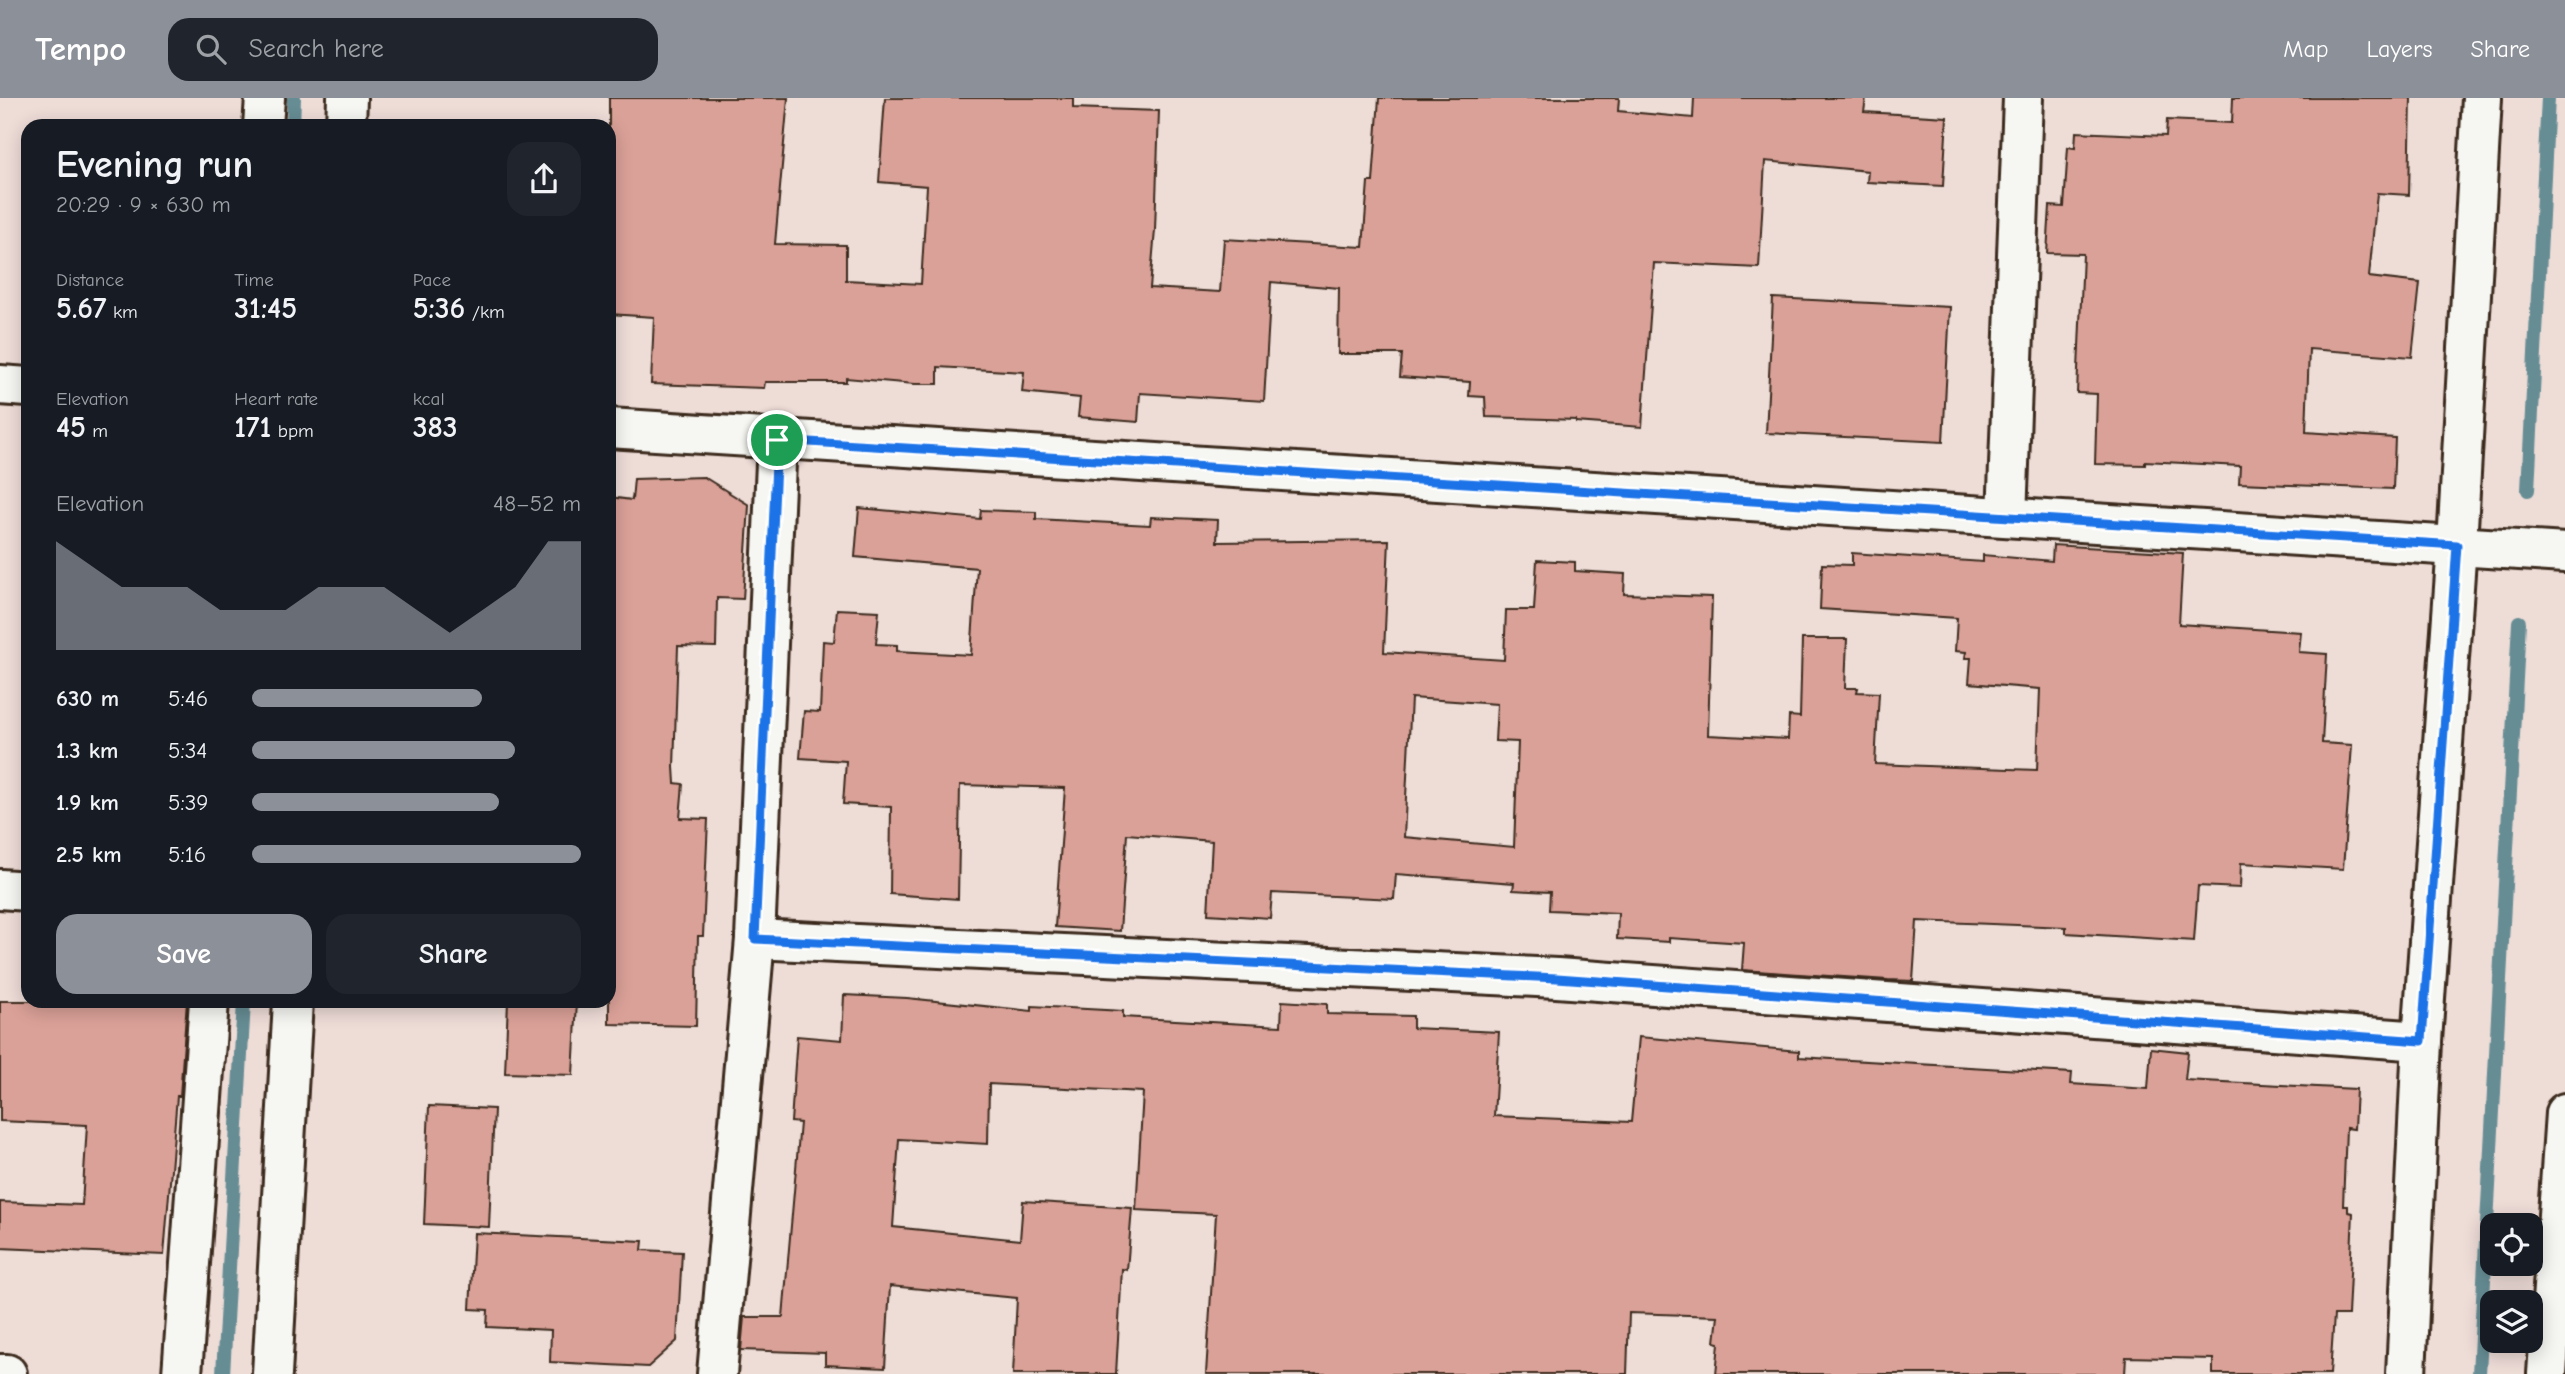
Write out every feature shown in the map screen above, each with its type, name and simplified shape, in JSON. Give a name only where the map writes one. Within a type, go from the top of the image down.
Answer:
[{"type":"street","points":[[264,119],[265,98]]},
{"type":"street","points":[[346,119],[348,98]]},
{"type":"street","points":[[2007,517],[2022,98]]},
{"type":"street","points":[[2406,1374],[2422,1041],[2457,545],[2482,98]]},
{"type":"street","points":[[0,385],[21,386]]},
{"type":"street","points":[[616,428],[2565,554]]},
{"type":"street","points":[[717,1374],[755,939],[777,440]]},
{"type":"street","points":[[0,889],[21,890]]},
{"type":"street","points":[[755,939],[1557,978],[2422,1041]]},
{"type":"street","points":[[182,1374],[208,1008]]},
{"type":"street","points":[[272,1374],[293,1008]]},
{"type":"street","points":[[2547,1374],[2565,1112]]},
{"type":"street","points":[[0,1374],[7,1374]]},
{"type":"building","points":[[609,98],[788,98],[775,244],[846,245],[846,280],[921,284],[927,186],[879,182],[885,98],[1073,98],[1073,108],[1159,111],[1150,288],[1220,292],[1224,239],[1363,247],[1368,182],[1373,182],[1379,98],[1619,98],[1618,111],[1693,118],[1694,98],[1866,98],[1864,112],[1947,117],[1943,186],[1867,182],[1868,171],[1765,161],[1759,268],[1654,263],[1642,427],[1576,420],[1486,417],[1485,397],[1469,396],[1470,382],[1400,377],[1402,354],[1338,354],[1339,288],[1271,282],[1264,401],[1140,393],[1138,422],[1078,417],[1080,398],[1022,392],[1024,372],[938,367],[938,384],[846,378],[846,382],[765,382],[764,388],[651,384],[654,317],[616,314],[616,119],[609,119]]},
{"type":"building","points":[[2233,98],[2411,98],[2409,195],[2377,193],[2369,277],[2420,283],[2412,357],[2309,349],[2306,432],[2395,438],[2393,489],[2239,483],[2240,466],[2145,461],[2145,465],[2095,464],[2097,394],[2077,393],[2083,254],[2047,253],[2050,206],[2064,207],[2068,147],[2075,148],[2076,132],[2166,136],[2167,120],[2232,123]]},
{"type":"building","points":[[1773,298],[1950,307],[1943,442],[1766,433]]},
{"type":"building","points":[[704,477],[749,505],[743,599],[717,598],[716,647],[678,646],[674,767],[675,783],[683,784],[680,818],[708,819],[703,936],[698,936],[696,1026],[609,1024],[609,1008],[616,1008],[616,498],[632,500],[634,479]]},
{"type":"building","points":[[859,508],[980,519],[981,510],[1036,512],[1036,519],[1150,525],[1151,517],[1218,520],[1217,542],[1389,540],[1384,652],[1504,660],[1506,610],[1534,610],[1537,560],[1575,562],[1575,571],[1625,574],[1624,594],[1712,597],[1708,735],[1788,739],[1789,716],[1800,717],[1802,639],[1847,639],[1845,688],[1858,688],[1857,692],[1879,693],[1875,764],[2037,770],[2040,689],[1969,683],[1971,658],[1965,658],[1966,652],[1955,651],[1957,618],[1820,609],[1822,564],[1852,565],[1852,553],[1983,562],[1983,555],[2052,561],[2053,545],[2183,553],[2179,624],[2301,632],[2299,652],[2327,654],[2322,743],[2352,745],[2343,869],[2241,863],[2240,888],[2198,886],[2194,941],[2066,933],[2066,927],[1917,921],[1913,981],[1888,980],[1742,970],[1744,943],[1669,938],[1669,942],[1617,939],[1618,913],[1549,910],[1550,892],[1513,890],[1514,883],[1396,874],[1394,899],[1272,893],[1270,918],[1208,914],[1212,841],[1127,834],[1120,931],[1055,927],[1065,788],[960,785],[958,899],[890,894],[891,807],[843,804],[846,761],[800,758],[804,711],[820,712],[823,641],[834,642],[837,609],[879,611],[876,644],[897,645],[897,651],[971,655],[977,568],[855,557]],"holes":[[[1411,698],[1497,704],[1495,741],[1518,742],[1514,847],[1404,837]]]},
{"type":"building","points":[[844,995],[907,998],[1032,1011],[1032,1006],[1123,1011],[1123,1017],[1281,1026],[1282,1001],[1327,1004],[1327,1014],[1413,1016],[1413,1028],[1499,1032],[1494,1116],[1631,1122],[1639,1037],[1799,1051],[1799,1057],[2072,1073],[2071,1084],[2148,1089],[2151,1048],[2188,1052],[2185,1080],[2356,1089],[2354,1129],[2346,1128],[2343,1206],[2348,1206],[2348,1212],[2353,1213],[2348,1315],[2334,1315],[2330,1374],[2213,1374],[2213,1359],[2126,1357],[2125,1374],[1716,1374],[1719,1343],[1715,1342],[1718,1316],[1629,1313],[1627,1374],[1206,1374],[1216,1214],[1136,1210],[1143,1092],[989,1084],[988,1144],[899,1139],[893,1227],[1020,1240],[1023,1201],[1132,1208],[1127,1270],[1122,1269],[1116,1374],[1013,1374],[1017,1298],[890,1286],[885,1368],[825,1365],[825,1353],[741,1350],[744,1317],[783,1317],[800,1123],[791,1122],[797,1036],[842,1040]]},
{"type":"building","points":[[0,1001],[21,1001],[21,1008],[186,1008],[164,1255],[0,1248],[0,1202],[82,1205],[87,1125],[0,1121]]},
{"type":"building","points":[[508,1008],[577,1008],[573,1075],[505,1073]]},
{"type":"building","points":[[429,1106],[494,1109],[489,1227],[424,1224]]},
{"type":"building","points":[[474,1233],[643,1241],[642,1250],[682,1252],[677,1341],[648,1367],[550,1362],[551,1330],[487,1327],[488,1310],[470,1309]]},
{"type":"waterway","points":[[293,119],[294,98]]},
{"type":"waterway","points":[[2528,490],[2548,98]]},
{"type":"waterway","points":[[2479,1374],[2519,622]]},
{"type":"waterway","points":[[223,1374],[244,1008]]},
{"type":"route","points":[[777,440],[2457,545],[2422,1041],[1557,978],[755,939],[777,440]]}]
